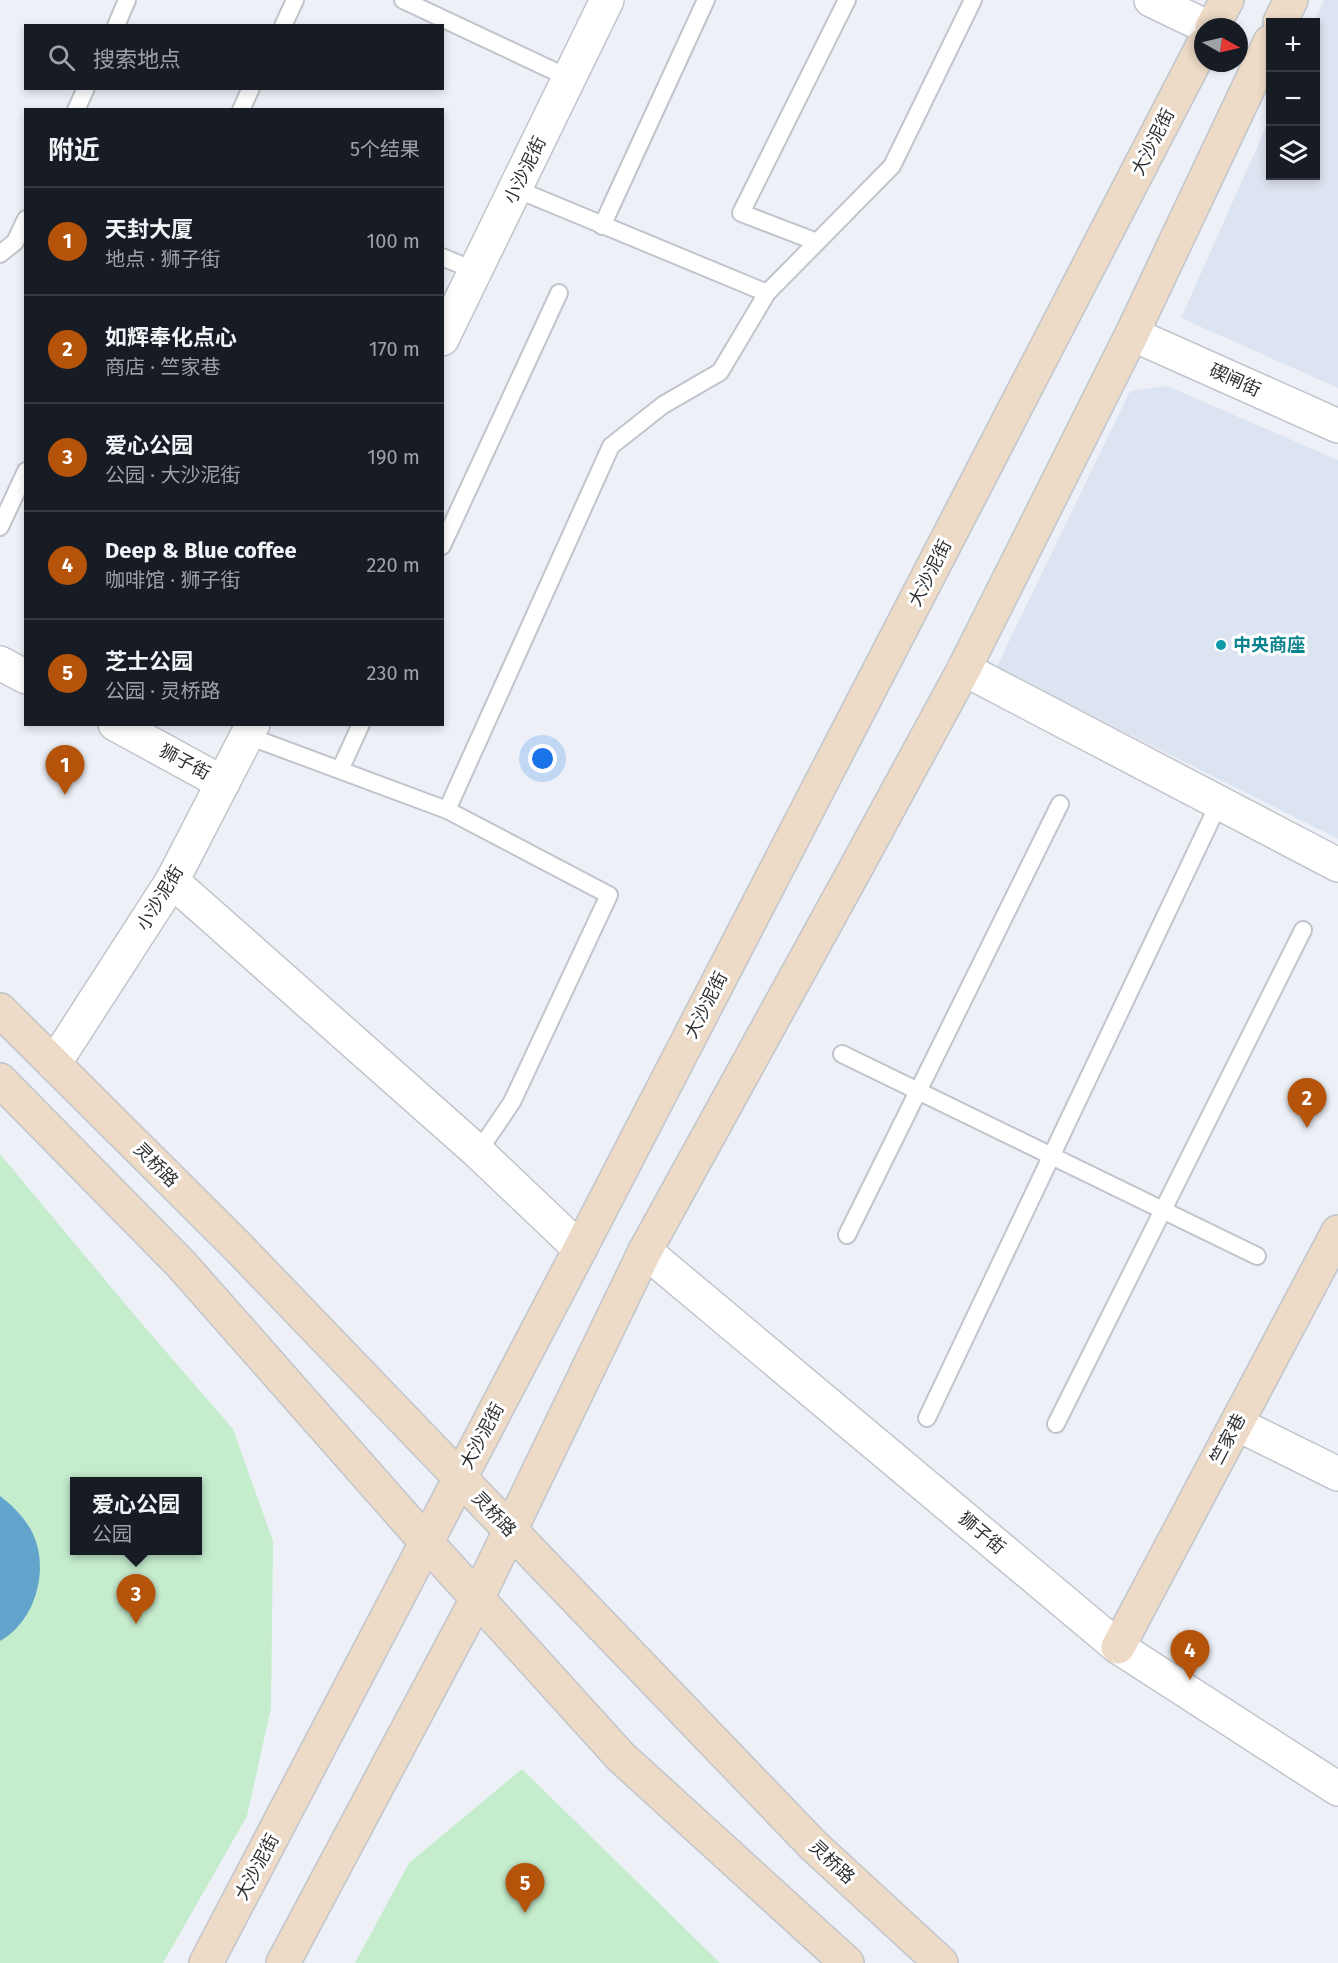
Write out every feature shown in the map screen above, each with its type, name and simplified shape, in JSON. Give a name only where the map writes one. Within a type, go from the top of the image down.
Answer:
[{"type":"main road","points":[[1217,18],[1227,0]]},
{"type":"main road","points":[[1282,18],[1291,0]]},
{"type":"main road","points":[[283,1963],[477,1599],[645,1251],[964,669],[1132,334],[1266,50]]},
{"type":"main road","name":"大沙泥街","points":[[206,1963],[580,1249],[1194,62]]},
{"type":"main road","name":"灵桥路","points":[[0,1010],[238,1247],[814,1846],[940,1963]]},
{"type":"main road","points":[[0,1080],[181,1263],[427,1543],[621,1757],[847,1963]]},
{"type":"main road","name":"竺家巷","points":[[1118,1647],[1338,1232]]},
{"type":"street","name":"小沙泥街","points":[[444,335],[607,0]]},
{"type":"street","points":[[1152,0],[1194,21]]},
{"type":"street","name":"碶闸街","points":[[1132,334],[1338,426]]},
{"type":"street","points":[[0,663],[24,676]]},
{"type":"street","points":[[964,669],[1338,865]]},
{"type":"street","name":"狮子街","points":[[119,726],[224,783]]},
{"type":"street","name":"小沙泥街","points":[[54,1064],[172,881],[250,730]]},
{"type":"street","points":[[172,881],[478,1152],[580,1249]]},
{"type":"street","name":"狮子街","points":[[645,1251],[1118,1647],[1338,1789]]},
{"type":"street","points":[[1236,1424],[1338,1474]]},
{"type":"lane","points":[[117,24],[127,0]]},
{"type":"lane","points":[[284,24],[295,0]]},
{"type":"lane","points":[[403,0],[570,78]]},
{"type":"lane","points":[[602,226],[706,0]]},
{"type":"lane","points":[[817,242],[741,213],[847,0]]},
{"type":"lane","points":[[447,810],[611,446],[663,405],[720,372],[767,293],[892,166],[973,0]]},
{"type":"lane","points":[[77,108],[85,90]]},
{"type":"lane","points":[[242,108],[250,90]]},
{"type":"lane","points":[[516,189],[767,293]]},
{"type":"lane","points":[[0,254],[13,242],[24,223]]},
{"type":"lane","points":[[444,258],[476,272]]},
{"type":"lane","points":[[444,542],[559,293]]},
{"type":"lane","points":[[0,527],[24,475]]},
{"type":"lane","points":[[340,770],[360,726]]},
{"type":"lane","points":[[250,730],[340,770],[447,810],[609,895],[512,1101],[478,1152]]},
{"type":"lane","points":[[927,1418],[1219,803]]},
{"type":"lane","points":[[847,1235],[1060,804]]},
{"type":"lane","points":[[1056,1424],[1303,930]]},
{"type":"lane","points":[[842,1054],[1257,1256]]},
{"type":"shaded area","points":[[1324,0],[1338,0],[1338,388],[1181,318],[1266,127],[1266,180],[1320,180],[1320,18],[1316,18]]},
{"type":"shaded area","points":[[1167,386],[1338,460],[1338,839],[996,668],[1130,391]]},
{"type":"green space","points":[[0,1154],[233,1429],[273,1541],[271,1708],[247,1816],[163,1963],[0,1963]]},
{"type":"green space","points":[[522,1769],[720,1963],[355,1963],[409,1863]]},
{"type":"water","points":[[0,1496],[28,1525],[37,1545],[40,1560],[36,1592],[31,1607],[23,1620],[0,1641]]},
{"type":"place","name":"中央商座","points":[[1221,645]]},
{"type":"place","name":"天封大厦","points":[[65,795]]},
{"type":"place","name":"如辉奉化点心","points":[[1307,1128]]},
{"type":"place","name":"爱心公园","points":[[136,1624]]},
{"type":"place","name":"Deep & Blue coffee","points":[[1190,1680]]},
{"type":"place","name":"芝士公园","points":[[525,1913]]}]
